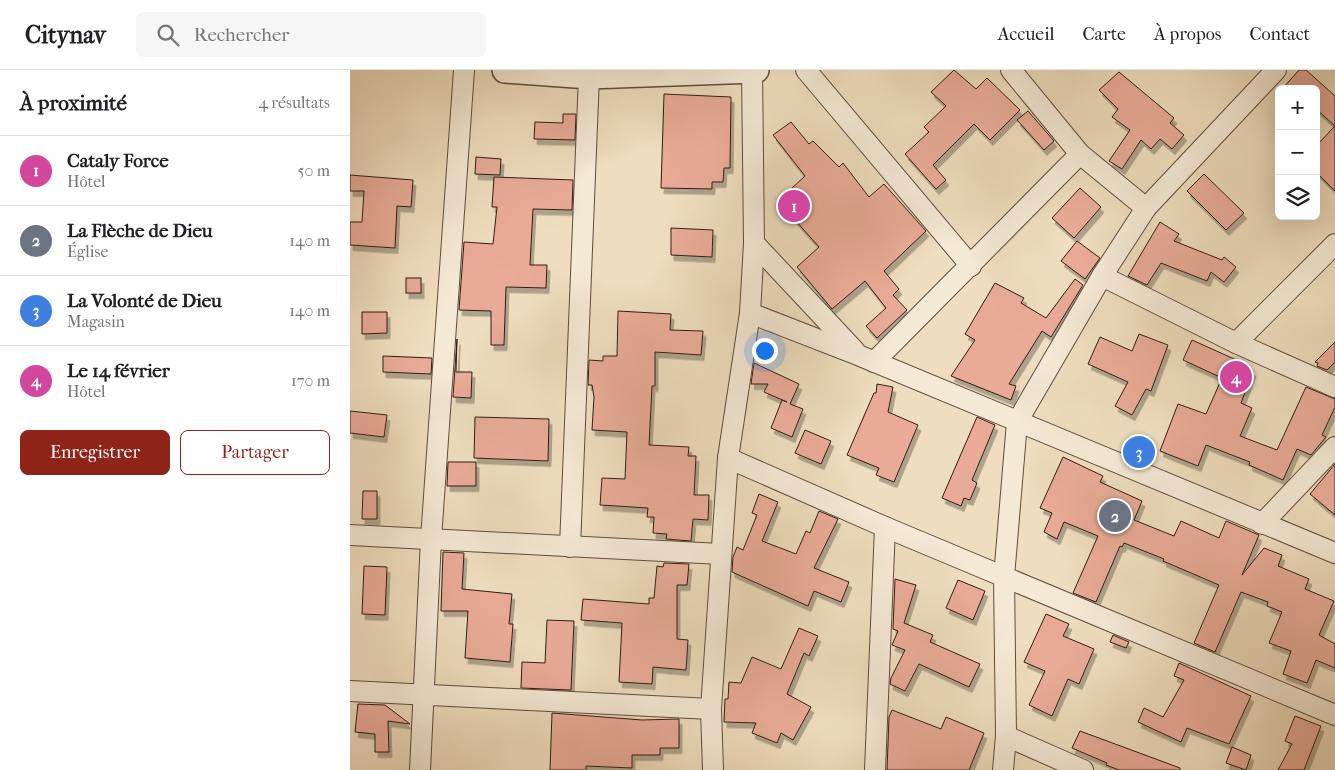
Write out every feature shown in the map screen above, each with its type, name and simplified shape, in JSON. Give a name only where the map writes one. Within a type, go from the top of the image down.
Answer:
[{"type":"street","points":[[420,770],[431,540],[464,70]]},
{"type":"street","points":[[505,70],[590,76],[753,71],[754,243],[750,313],[728,458],[711,708],[713,770]]},
{"type":"street","points":[[806,70],[971,266]]},
{"type":"street","points":[[1003,770],[1006,736],[1004,577],[1017,422],[1102,276],[1146,208],[1276,70]]},
{"type":"street","points":[[1023,74],[1080,154],[1146,208]]},
{"type":"street","points":[[570,547],[590,76]]},
{"type":"street","points":[[866,358],[971,266],[1080,154]]},
{"type":"street","points":[[754,243],[866,358]]},
{"type":"street","points":[[1236,343],[1335,244]]},
{"type":"street","points":[[1102,276],[1236,343],[1335,388]]},
{"type":"street","points":[[750,313],[866,358],[1335,553]]},
{"type":"street","points":[[1262,524],[1335,447]]},
{"type":"street","points":[[728,458],[885,528],[1335,715]]},
{"type":"street","points":[[875,770],[885,528]]},
{"type":"street","points":[[350,535],[721,554]]},
{"type":"street","points":[[350,691],[711,708]]},
{"type":"street","points":[[1006,736],[1082,770]]},
{"type":"building","points":[[954,70],[976,89],[987,78],[1020,110],[990,140],[974,124],[933,165],[946,180],[936,189],[905,154],[929,132],[924,127],[946,106],[931,92]]},
{"type":"building","points":[[1299,70],[1306,70],[1335,96],[1335,126],[1320,113],[1320,85],[1286,85]]},
{"type":"building","points":[[1119,72],[1174,118],[1170,123],[1184,135],[1172,149],[1160,139],[1151,149],[1141,140],[1122,169],[1109,161],[1130,130],[1112,117],[1118,109],[1099,90]]},
{"type":"building","points":[[664,94],[731,97],[730,168],[724,168],[723,182],[712,182],[712,189],[661,188]]},
{"type":"building","points":[[1028,111],[1054,141],[1044,150],[1017,120]]},
{"type":"building","points":[[563,114],[576,114],[575,140],[534,139],[535,122],[563,123]]},
{"type":"building","points":[[791,122],[809,144],[813,141],[839,167],[843,163],[869,197],[884,184],[926,231],[884,271],[899,289],[893,295],[907,310],[877,338],[866,326],[886,308],[865,281],[832,309],[797,267],[819,247],[778,201],[805,176],[773,135]]},
{"type":"building","points":[[1335,126],[1335,191],[1320,176],[1320,142]]},
{"type":"building","points":[[476,157],[501,159],[500,175],[475,174]]},
{"type":"building","points":[[1204,174],[1244,213],[1226,230],[1187,191]]},
{"type":"building","points":[[350,175],[413,180],[411,207],[397,206],[395,248],[350,245],[350,222],[362,222],[364,191],[350,191]]},
{"type":"building","points":[[494,177],[573,180],[572,210],[533,209],[530,265],[547,265],[546,288],[506,287],[504,345],[491,345],[491,311],[459,310],[464,242],[493,244],[497,207],[492,207]]},
{"type":"building","points":[[1080,188],[1101,207],[1074,238],[1052,218]]},
{"type":"building","points":[[1160,222],[1179,234],[1174,241],[1222,260],[1224,257],[1236,267],[1224,282],[1211,272],[1207,281],[1161,263],[1147,285],[1128,276]]},
{"type":"building","points":[[671,228],[713,230],[712,257],[671,255]]},
{"type":"building","points":[[1077,241],[1100,258],[1085,279],[1061,261]]},
{"type":"building","points":[[406,278],[421,278],[421,293],[406,293]]},
{"type":"building","points":[[1075,279],[1083,285],[1051,337],[1042,331],[1009,384],[1016,386],[1011,400],[951,376],[975,340],[965,334],[995,283],[1024,298],[1021,303],[1046,318]]},
{"type":"building","points":[[618,311],[671,314],[670,330],[703,331],[701,355],[655,352],[655,386],[652,386],[649,445],[689,447],[688,456],[696,456],[694,495],[709,495],[708,520],[693,519],[691,541],[666,539],[667,534],[653,533],[654,517],[647,517],[648,508],[600,505],[602,478],[625,479],[627,432],[592,430],[594,397],[592,385],[588,385],[589,360],[603,361],[603,356],[617,356]]},
{"type":"building","points":[[362,312],[387,312],[387,333],[362,334]]},
{"type":"building","points":[[1139,334],[1168,345],[1151,391],[1146,389],[1132,415],[1115,406],[1128,382],[1088,364],[1100,337],[1132,351]]},
{"type":"building","points":[[457,339],[456,372],[472,372],[471,398],[453,397]]},
{"type":"building","points":[[1192,340],[1243,363],[1241,367],[1253,371],[1241,403],[1252,408],[1240,436],[1277,450],[1306,387],[1335,399],[1335,407],[1322,435],[1326,437],[1311,455],[1297,449],[1283,480],[1249,465],[1250,462],[1206,445],[1198,466],[1160,451],[1178,404],[1206,414],[1222,378],[1183,360]]},
{"type":"building","points":[[1335,342],[1335,362],[1327,370],[1317,366],[1318,363],[1315,362]]},
{"type":"building","points":[[383,356],[432,358],[431,374],[383,372]]},
{"type":"building","points":[[754,363],[799,384],[790,404],[803,409],[792,437],[771,428],[782,400],[787,402],[764,392],[768,384],[751,384]]},
{"type":"building","points":[[877,384],[893,387],[888,412],[918,425],[894,482],[876,475],[879,468],[847,455],[874,393],[876,393]]},
{"type":"building","points":[[350,411],[387,415],[384,437],[350,433]]},
{"type":"building","points":[[475,417],[549,419],[548,461],[474,458]]},
{"type":"building","points":[[977,417],[995,425],[972,480],[977,483],[970,500],[964,498],[961,506],[942,498]]},
{"type":"building","points":[[805,430],[831,441],[821,464],[795,453]]},
{"type":"building","points":[[1063,457],[1103,476],[1100,482],[1142,501],[1134,520],[1174,536],[1181,521],[1219,538],[1226,521],[1259,535],[1242,575],[1264,548],[1282,555],[1278,566],[1309,579],[1305,589],[1334,601],[1319,635],[1335,644],[1335,668],[1316,660],[1307,683],[1283,674],[1291,651],[1269,643],[1282,612],[1267,606],[1268,602],[1241,592],[1215,652],[1194,643],[1219,585],[1163,561],[1164,559],[1124,543],[1122,547],[1120,546],[1096,602],[1073,593],[1098,536],[1064,522],[1057,539],[1044,532],[1052,513],[1040,508]]},
{"type":"building","points":[[448,462],[476,462],[476,486],[447,486]]},
{"type":"building","points":[[1335,464],[1335,515],[1310,494]]},
{"type":"building","points":[[363,491],[377,491],[377,519],[362,519]]},
{"type":"building","points":[[759,494],[778,502],[762,541],[796,554],[806,531],[810,533],[819,511],[838,519],[814,568],[849,582],[841,602],[814,591],[808,606],[732,572],[733,557],[737,547],[743,550],[757,515],[752,513]]},
{"type":"building","points":[[443,552],[464,553],[462,589],[512,594],[509,624],[513,624],[510,662],[465,658],[468,611],[441,611]]},
{"type":"building","points":[[664,563],[689,564],[687,585],[677,585],[677,639],[688,640],[686,670],[653,667],[652,684],[619,682],[622,623],[581,620],[583,599],[649,604],[649,598],[654,598],[657,566],[663,567]]},
{"type":"building","points":[[364,566],[387,567],[385,615],[362,614]]},
{"type":"building","points":[[895,579],[916,585],[904,623],[933,635],[930,642],[980,664],[969,687],[919,664],[905,691],[890,684],[891,678],[905,650],[892,645],[898,631],[893,629]]},
{"type":"building","points":[[958,580],[985,591],[973,620],[946,608]]},
{"type":"building","points":[[1046,614],[1069,624],[1063,636],[1094,649],[1079,684],[1068,679],[1052,716],[1029,705],[1045,671],[1024,662]]},
{"type":"building","points":[[547,620],[574,621],[571,690],[521,688],[522,662],[545,663]]},
{"type":"building","points":[[799,628],[818,636],[809,656],[804,653],[787,694],[811,707],[793,740],[781,733],[777,743],[752,733],[756,723],[724,722],[725,699],[728,699],[729,682],[741,683],[752,657],[781,669]]},
{"type":"building","points":[[1113,635],[1129,642],[1126,648],[1110,642]]},
{"type":"building","points":[[1179,663],[1251,696],[1229,744],[1187,728],[1181,742],[1138,722],[1144,708],[1163,717],[1184,680],[1174,676]]},
{"type":"building","points":[[358,704],[385,705],[410,724],[388,721],[389,752],[375,752],[375,734],[355,732]]},
{"type":"building","points":[[892,710],[941,729],[946,717],[984,733],[969,770],[887,770],[889,717]]},
{"type":"building","points":[[552,713],[642,720],[679,719],[679,748],[660,748],[660,755],[632,755],[632,768],[586,766],[586,770],[550,770]]},
{"type":"building","points":[[1295,716],[1321,726],[1304,770],[1278,770],[1292,744],[1285,741]]},
{"type":"building","points":[[1080,731],[1180,768],[1180,770],[1119,770],[1106,765],[1107,763],[1072,748]]},
{"type":"building","points":[[1232,747],[1251,755],[1246,770],[1226,763]]},
{"type":"place","name":"Cataly Force","points":[[794,206]]},
{"type":"place","name":"Le 14 février","points":[[1236,377]]},
{"type":"place","name":"La Volonté de Dieu","points":[[1139,452]]},
{"type":"place","name":"La Flèche de Dieu","points":[[1115,516]]}]
